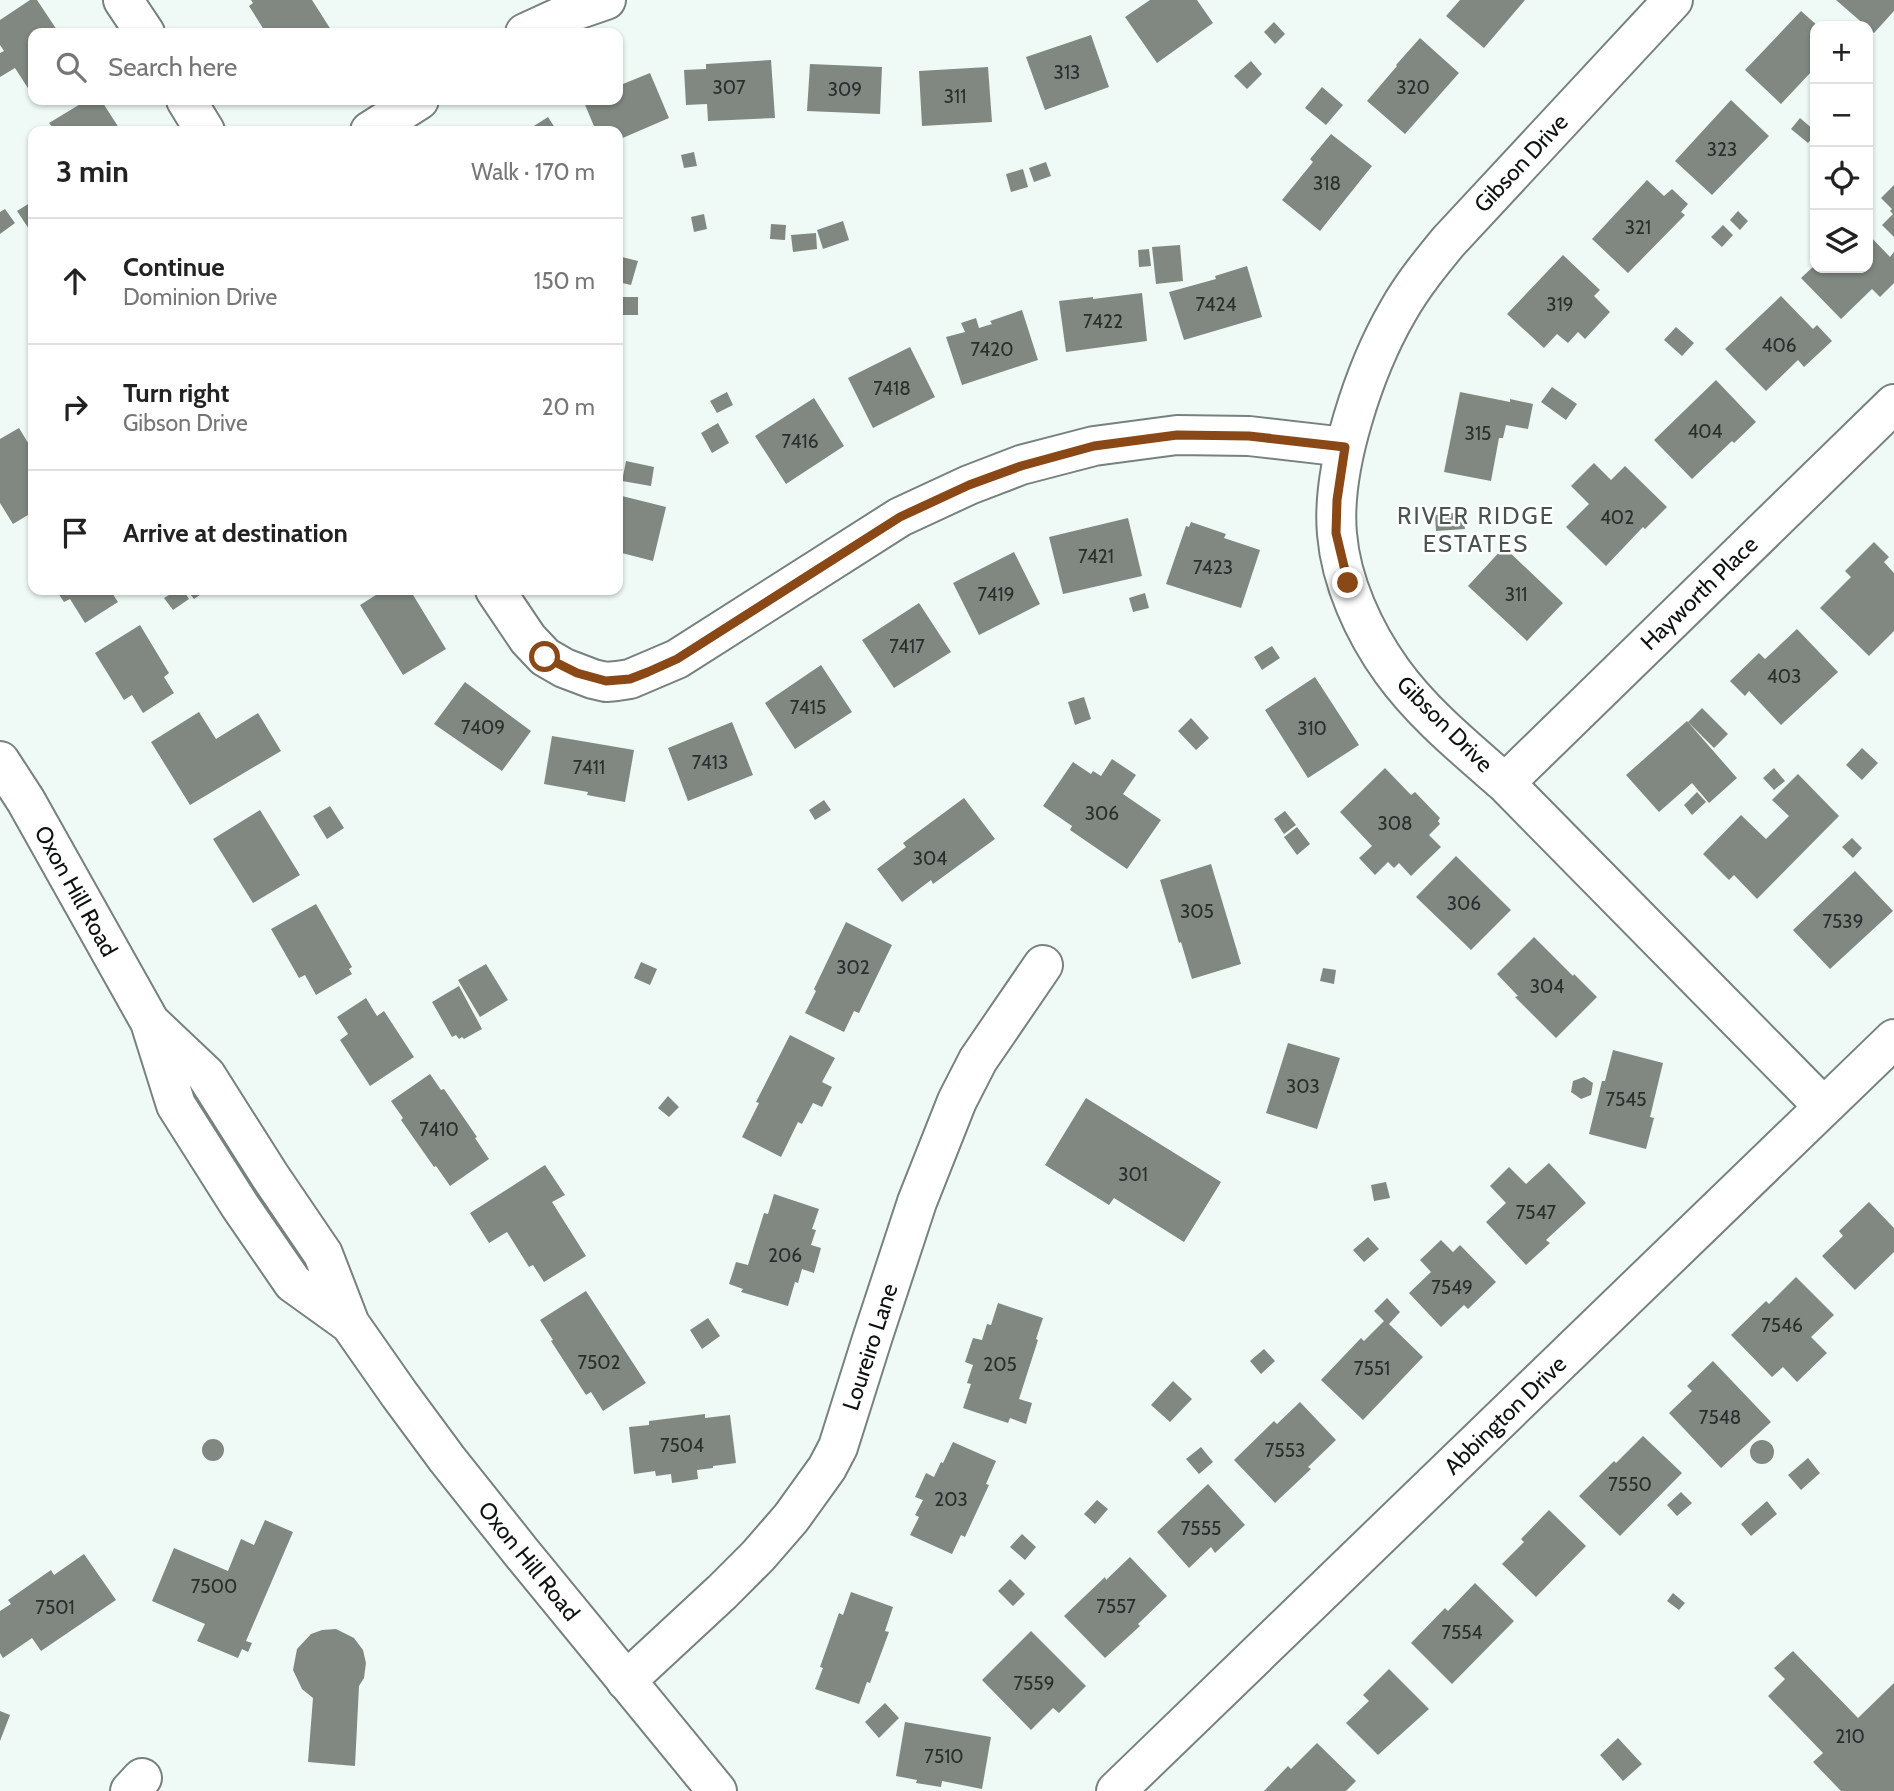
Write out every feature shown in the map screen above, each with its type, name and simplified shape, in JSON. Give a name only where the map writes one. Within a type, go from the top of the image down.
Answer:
[{"type":"street","points":[[123,0],[142,28]]},
{"type":"street","points":[[535,28],[606,0]]},
{"type":"street","name":"Gibson Drive","points":[[1673,0],[1448,242],[1418,280],[1398,312],[1368,374],[1345,447],[1337,500],[1336,533],[1342,563],[1359,612],[1375,644],[1410,693],[1448,734],[1505,782],[1823,1106]]},
{"type":"street","points":[[189,105],[202,126]]},
{"type":"street","points":[[378,126],[411,105]]},
{"type":"street","name":"Hayworth Place","points":[[1505,782],[1894,404]]},
{"type":"street","points":[[498,595],[528,639],[545,657],[593,679],[630,679],[677,659],[900,517],[969,485],[1021,466],[1094,446],[1177,435],[1249,436],[1345,447]]},
{"type":"street","name":"Oxon Hill Road","points":[[0,761],[26,801],[150,1023],[176,1105],[293,1283],[351,1324],[447,1459],[717,1791]]},
{"type":"street","name":"Loureiro Lane","points":[[626,1681],[758,1556],[792,1518],[827,1468],[838,1447],[918,1202],[957,1101],[978,1060],[1043,965]]},
{"type":"street","name":"Abbington Drive","points":[[1116,1791],[1894,1039]]},
{"type":"building","points":[[30,0],[37,0],[56,28],[28,28],[28,88],[15,68],[0,77],[0,53],[4,51],[0,45],[0,20]]},
{"type":"building","points":[[251,0],[312,0],[330,28],[263,28],[249,6],[253,3]]},
{"type":"building","points":[[1150,0],[1197,0],[1213,23],[1157,63],[1125,17]]},
{"type":"building","points":[[1460,0],[1525,0],[1484,48],[1446,16]]},
{"type":"building","points":[[1836,0],[1894,0],[1894,11],[1874,33],[1873,21],[1860,21]]},
{"type":"building","points":[[1801,11],[1812,21],[1810,21],[1810,73],[1781,104],[1745,70]]},
{"type":"building","points":[[1274,22],[1285,34],[1275,44],[1264,32]]},
{"type":"building","points":[[1091,35],[1109,87],[1045,110],[1026,57]]},
{"type":"building","points":[[1420,38],[1459,73],[1405,134],[1367,101]]},
{"type":"building","points":[[771,60],[775,118],[708,121],[707,104],[686,105],[684,70],[706,69],[706,64]]},
{"type":"building","points":[[1251,61],[1262,74],[1247,89],[1234,76]]},
{"type":"building","points":[[810,64],[882,67],[880,114],[807,111]]},
{"type":"building","points":[[988,67],[992,122],[922,126],[919,71]]},
{"type":"building","points":[[650,73],[669,118],[623,138],[623,126],[594,126],[585,105],[623,105],[623,84]]},
{"type":"building","points":[[1322,87],[1343,105],[1326,125],[1305,108]]},
{"type":"building","points":[[1731,100],[1769,136],[1712,195],[1675,161]]},
{"type":"building","points":[[79,105],[104,105],[118,126],[51,126],[49,123]]},
{"type":"building","points":[[548,117],[554,126],[534,126]]},
{"type":"building","points":[[1800,118],[1810,127],[1810,141],[1808,143],[1791,129]]},
{"type":"building","points":[[1331,134],[1372,166],[1320,231],[1282,200],[1313,162],[1310,159]]},
{"type":"building","points":[[694,152],[697,166],[684,168],[681,155]]},
{"type":"building","points":[[1046,162],[1051,176],[1034,182],[1029,168]]},
{"type":"building","points":[[1023,169],[1028,187],[1011,192],[1006,174]]},
{"type":"building","points":[[1647,180],[1664,196],[1672,189],[1688,204],[1681,212],[1685,215],[1628,273],[1592,239]]},
{"type":"building","points":[[1894,185],[1894,237],[1882,225],[1893,214],[1890,211],[1892,209],[1881,198]]},
{"type":"building","points":[[28,204],[28,228],[17,211]]},
{"type":"building","points":[[5,209],[15,223],[0,234],[0,212]]},
{"type":"building","points":[[1738,211],[1748,221],[1740,230],[1730,220]]},
{"type":"building","points":[[704,214],[707,229],[694,232],[691,217]]},
{"type":"building","points":[[843,221],[849,240],[823,249],[817,230]]},
{"type":"building","points":[[771,224],[786,225],[785,240],[770,239]]},
{"type":"building","points":[[1723,225],[1733,235],[1722,247],[1711,237]]},
{"type":"building","points":[[816,233],[817,249],[793,252],[791,235]]},
{"type":"building","points":[[1873,239],[1890,257],[1894,252],[1894,283],[1880,297],[1872,289],[1841,319],[1801,278],[1810,270],[1810,273],[1873,273]]},
{"type":"building","points":[[1180,245],[1183,281],[1156,284],[1152,247]]},
{"type":"building","points":[[1149,249],[1151,266],[1139,267],[1138,250]]},
{"type":"building","points":[[1563,255],[1600,290],[1594,296],[1610,312],[1585,339],[1578,332],[1568,343],[1557,334],[1544,348],[1507,314]]},
{"type":"building","points":[[623,257],[638,261],[631,285],[623,283]]},
{"type":"building","points":[[1247,266],[1262,317],[1184,340],[1169,292],[1216,279],[1215,276]]},
{"type":"building","points":[[1142,293],[1147,341],[1066,352],[1059,301]]},
{"type":"building","points":[[1781,296],[1813,329],[1817,325],[1832,341],[1804,367],[1798,360],[1766,391],[1725,349]]},
{"type":"building","points":[[623,297],[638,297],[638,315],[623,315]]},
{"type":"building","points":[[1022,310],[1038,360],[962,385],[946,337],[965,332],[961,323],[976,318],[979,328],[992,324],[990,321]]},
{"type":"building","points":[[1676,327],[1694,343],[1682,356],[1664,340]]},
{"type":"building","points":[[910,347],[935,397],[873,428],[848,378]]},
{"type":"building","points":[[1716,380],[1756,422],[1692,479],[1654,440]]},
{"type":"building","points":[[1552,387],[1577,404],[1566,420],[1541,402]]},
{"type":"building","points":[[727,392],[733,405],[717,413],[710,401]]},
{"type":"building","points":[[1460,392],[1533,404],[1528,429],[1506,425],[1503,438],[1499,438],[1491,481],[1444,472]]},
{"type":"building","points":[[814,398],[844,446],[786,484],[755,436]]},
{"type":"building","points":[[718,423],[729,443],[712,453],[701,433]]},
{"type":"building","points":[[19,428],[28,443],[28,515],[13,524],[0,503],[0,439]]},
{"type":"building","points":[[626,461],[654,467],[651,486],[623,481]]},
{"type":"building","points":[[1594,463],[1611,480],[1625,466],[1667,507],[1645,529],[1643,527],[1606,566],[1566,527],[1589,504],[1571,486]]},
{"type":"building","points":[[623,496],[666,507],[653,561],[623,553]]},
{"type":"building","points":[[1463,512],[1465,529],[1436,531],[1435,515]]},
{"type":"building","points":[[1128,518],[1142,576],[1063,594],[1049,537]]},
{"type":"building","points":[[1191,522],[1226,534],[1224,538],[1260,550],[1241,608],[1166,584],[1186,526],[1189,527]]},
{"type":"building","points":[[1874,542],[1889,557],[1884,562],[1894,573],[1894,631],[1869,656],[1820,608],[1851,577],[1845,571]]},
{"type":"building","points":[[1504,547],[1563,603],[1527,641],[1468,586]]},
{"type":"building","points":[[1014,552],[1040,604],[979,635],[953,583]]},
{"type":"building","points":[[1145,593],[1149,608],[1133,612],[1129,598]]},
{"type":"building","points":[[59,595],[113,595],[118,602],[85,623],[70,599],[64,602]]},
{"type":"building","points":[[169,595],[186,595],[189,599],[173,610],[164,598]]},
{"type":"building","points":[[376,595],[413,595],[446,649],[403,675],[360,605]]},
{"type":"building","points":[[919,603],[951,652],[894,688],[862,640]]},
{"type":"building","points":[[140,625],[169,673],[164,677],[174,693],[143,713],[132,695],[124,700],[95,653]]},
{"type":"building","points":[[1797,629],[1838,672],[1781,725],[1749,691],[1745,696],[1730,681],[1759,653],[1765,659]]},
{"type":"building","points":[[1272,646],[1280,658],[1262,670],[1254,657]]},
{"type":"building","points":[[821,665],[852,712],[795,749],[765,703]]},
{"type":"building","points":[[1315,677],[1359,745],[1308,778],[1265,710]]},
{"type":"building","points":[[465,682],[531,731],[502,771],[434,724]]},
{"type":"building","points":[[1084,697],[1091,719],[1075,725],[1068,702]]},
{"type":"building","points":[[1702,708],[1728,734],[1714,748],[1688,722]]},
{"type":"building","points":[[199,712],[216,739],[258,713],[281,751],[190,805],[151,742]]},
{"type":"building","points":[[1191,718],[1209,738],[1196,750],[1178,731]]},
{"type":"building","points":[[1687,721],[1737,778],[1709,803],[1692,783],[1659,812],[1626,775]]},
{"type":"building","points":[[732,722],[753,775],[688,801],[668,748]]},
{"type":"building","points":[[552,736],[634,750],[625,802],[544,784]]},
{"type":"building","points":[[1862,748],[1878,763],[1862,780],[1846,765]]},
{"type":"building","points":[[1112,759],[1136,775],[1123,794],[1161,820],[1127,869],[1070,830],[1072,826],[1043,806],[1073,762],[1091,774],[1093,771],[1101,776]]},
{"type":"building","points":[[1385,768],[1411,795],[1415,792],[1440,818],[1440,824],[1429,835],[1441,847],[1411,876],[1399,863],[1394,868],[1388,862],[1375,875],[1359,858],[1372,846],[1340,812]]},
{"type":"building","points":[[1774,768],[1785,781],[1774,790],[1763,778]]},
{"type":"building","points":[[1798,774],[1839,816],[1757,899],[1734,875],[1729,880],[1703,854],[1741,815],[1766,839],[1789,816],[1772,800]]},
{"type":"building","points":[[1697,792],[1706,802],[1692,815],[1684,805]]},
{"type":"building","points":[[964,798],[995,839],[933,884],[931,880],[902,902],[877,869],[906,847],[903,843]]},
{"type":"building","points":[[824,800],[831,810],[815,820],[809,810]]},
{"type":"building","points":[[330,806],[344,828],[327,839],[313,816]]},
{"type":"building","points":[[260,810],[300,875],[253,903],[213,839]]},
{"type":"building","points":[[1285,811],[1296,825],[1284,834],[1274,819]]},
{"type":"building","points":[[1297,827],[1310,844],[1297,855],[1284,837]]},
{"type":"building","points":[[1852,838],[1862,848],[1853,858],[1842,847]]},
{"type":"building","points":[[1456,856],[1511,910],[1471,950],[1416,897]]},
{"type":"building","points":[[1211,864],[1241,964],[1192,979],[1160,880]]},
{"type":"building","points":[[1855,871],[1893,911],[1830,969],[1793,930]]},
{"type":"building","points":[[316,904],[352,967],[349,969],[352,974],[316,995],[305,975],[299,978],[271,929]]},
{"type":"building","points":[[846,922],[892,945],[859,1013],[854,1011],[844,1032],[805,1013]]},
{"type":"building","points":[[1534,937],[1597,997],[1556,1038],[1515,997],[1518,996],[1497,974]]},
{"type":"building","points":[[641,962],[657,969],[650,985],[634,978]]},
{"type":"building","points":[[486,964],[508,1000],[480,1017],[458,980]]},
{"type":"building","points":[[1323,968],[1336,970],[1334,984],[1320,981]]},
{"type":"building","points":[[459,986],[482,1029],[464,1039],[459,1039],[456,1035],[452,1037],[432,1002]]},
{"type":"building","points":[[366,998],[377,1016],[384,1011],[414,1057],[370,1086],[340,1040],[348,1034],[337,1017]]},
{"type":"building","points":[[790,1035],[835,1058],[822,1082],[832,1087],[822,1107],[813,1103],[802,1124],[798,1122],[781,1157],[742,1137],[759,1103],[756,1102]]},
{"type":"building","points":[[1288,1043],[1340,1058],[1317,1129],[1266,1113]]},
{"type":"building","points":[[1613,1050],[1663,1063],[1650,1117],[1654,1118],[1646,1149],[1589,1134]]},
{"type":"building","points":[[430,1074],[441,1090],[444,1089],[489,1159],[450,1186],[401,1120],[403,1118],[391,1101]]},
{"type":"building","points":[[1584,1077],[1593,1083],[1591,1095],[1581,1099],[1571,1092],[1573,1081]]},
{"type":"building","points":[[668,1096],[679,1107],[669,1117],[658,1108]]},
{"type":"building","points":[[1086,1098],[1221,1182],[1184,1242],[1114,1198],[1109,1205],[1045,1165]]},
{"type":"building","points":[[1549,1163],[1586,1203],[1546,1240],[1550,1243],[1526,1265],[1486,1222],[1506,1203],[1490,1186],[1509,1167],[1526,1184]]},
{"type":"building","points":[[545,1165],[565,1195],[552,1202],[586,1256],[544,1282],[533,1265],[529,1267],[507,1232],[489,1243],[470,1213]]},
{"type":"building","points":[[1386,1182],[1390,1198],[1374,1201],[1371,1185]]},
{"type":"building","points":[[774,1194],[819,1209],[812,1229],[816,1230],[811,1245],[821,1248],[814,1273],[802,1269],[788,1306],[741,1292],[743,1289],[729,1284],[736,1262],[748,1265],[764,1213],[768,1214]]},
{"type":"building","points":[[1869,1202],[1894,1228],[1894,1252],[1855,1290],[1822,1256],[1843,1236],[1839,1231]]},
{"type":"building","points":[[1368,1237],[1379,1249],[1364,1262],[1353,1250]]},
{"type":"building","points":[[1441,1240],[1453,1252],[1460,1245],[1496,1282],[1468,1309],[1464,1305],[1441,1327],[1409,1293],[1431,1272],[1420,1260]]},
{"type":"building","points":[[1796,1277],[1834,1315],[1811,1337],[1827,1353],[1797,1382],[1783,1367],[1772,1377],[1731,1335],[1766,1301],[1769,1304]]},
{"type":"building","points":[[586,1291],[646,1383],[603,1411],[591,1392],[586,1395],[540,1320]]},
{"type":"building","points":[[1387,1298],[1400,1312],[1389,1324],[1423,1357],[1363,1420],[1321,1380],[1361,1338],[1364,1341],[1384,1321],[1374,1311]]},
{"type":"building","points":[[998,1303],[1043,1318],[1019,1399],[1032,1403],[1026,1424],[1010,1418],[1008,1423],[963,1408],[971,1384],[967,1383],[973,1365],[965,1362],[973,1338],[982,1340],[987,1324],[991,1325]]},
{"type":"building","points":[[708,1318],[720,1336],[702,1349],[690,1330]]},
{"type":"building","points":[[1264,1349],[1275,1361],[1261,1374],[1250,1361]]},
{"type":"building","points":[[1713,1361],[1771,1422],[1721,1468],[1669,1413],[1692,1391],[1687,1386]]},
{"type":"building","points":[[1173,1381],[1192,1399],[1170,1422],[1151,1405]]},
{"type":"building","points":[[1300,1402],[1336,1440],[1308,1467],[1311,1469],[1275,1503],[1234,1460],[1274,1421],[1277,1424]]},
{"type":"building","points":[[705,1414],[705,1418],[730,1415],[736,1463],[697,1470],[698,1479],[672,1483],[671,1474],[656,1476],[655,1471],[634,1474],[629,1427],[649,1425],[649,1421]]},
{"type":"building","points":[[1643,1436],[1682,1473],[1620,1536],[1579,1496]]},
{"type":"building","points":[[213,1439],[221,1442],[224,1450],[221,1458],[213,1461],[205,1458],[202,1450],[205,1442]]},
{"type":"building","points":[[1762,1440],[1770,1444],[1774,1452],[1770,1460],[1762,1464],[1754,1460],[1750,1452],[1754,1444]]},
{"type":"building","points":[[953,1442],[996,1461],[986,1484],[989,1485],[965,1537],[961,1535],[952,1554],[910,1535],[919,1517],[915,1515],[923,1500],[915,1497],[926,1473],[934,1477]]},
{"type":"building","points":[[1201,1447],[1213,1462],[1199,1474],[1186,1459]]},
{"type":"building","points":[[1808,1458],[1820,1473],[1801,1490],[1788,1475]]},
{"type":"building","points":[[1208,1484],[1245,1525],[1215,1553],[1211,1547],[1189,1568],[1157,1532]]},
{"type":"building","points":[[1681,1492],[1692,1503],[1677,1516],[1667,1505]]},
{"type":"building","points":[[1097,1500],[1108,1509],[1095,1524],[1084,1514]]},
{"type":"building","points":[[1767,1501],[1777,1514],[1751,1536],[1741,1524]]},
{"type":"building","points":[[1549,1510],[1586,1546],[1536,1597],[1502,1564],[1524,1542],[1521,1539]]},
{"type":"building","points":[[265,1520],[293,1532],[246,1641],[252,1643],[248,1652],[242,1649],[238,1658],[197,1641],[205,1624],[152,1601],[174,1548],[228,1571],[241,1539],[254,1545]]},
{"type":"building","points":[[1022,1534],[1036,1547],[1025,1560],[1010,1547]]},
{"type":"building","points":[[84,1554],[116,1600],[41,1651],[32,1638],[3,1658],[0,1653],[0,1611],[11,1604],[8,1600],[51,1570],[54,1575]]},
{"type":"building","points":[[1130,1557],[1167,1596],[1138,1624],[1140,1626],[1105,1658],[1064,1616]]},
{"type":"building","points":[[1010,1579],[1025,1594],[1013,1606],[998,1591]]},
{"type":"building","points":[[1475,1583],[1514,1621],[1452,1684],[1411,1643],[1445,1608],[1448,1611]]},
{"type":"building","points":[[851,1592],[893,1607],[885,1631],[889,1632],[859,1704],[815,1689],[839,1613],[843,1615]]},
{"type":"building","points":[[1673,1593],[1685,1603],[1679,1610],[1667,1601]]},
{"type":"building","points":[[336,1629],[354,1638],[363,1650],[366,1663],[364,1678],[359,1686],[355,1766],[308,1762],[313,1698],[302,1689],[293,1670],[297,1649],[311,1634]]},
{"type":"building","points":[[1031,1631],[1086,1686],[1059,1713],[1053,1708],[1031,1730],[982,1680]]},
{"type":"building","points":[[1793,1651],[1858,1718],[1894,1683],[1894,1791],[1841,1791],[1813,1762],[1823,1753],[1768,1696],[1785,1679],[1774,1668]]},
{"type":"building","points":[[1389,1669],[1429,1709],[1378,1755],[1346,1723],[1369,1701],[1363,1695]]},
{"type":"building","points":[[885,1703],[899,1718],[879,1738],[865,1722]]},
{"type":"building","points":[[0,1711],[10,1715],[0,1741]]},
{"type":"building","points":[[905,1722],[991,1737],[982,1789],[942,1781],[941,1787],[896,1776]]},
{"type":"building","points":[[1618,1738],[1642,1764],[1623,1781],[1600,1755]]},
{"type":"building","points":[[1317,1743],[1356,1781],[1346,1791],[1264,1791],[1288,1766],[1291,1769]]},
{"type":"district","name":"RIVER RIDGE ESTATES","points":[[1476,530]]},
{"type":"route","points":[[545,657],[593,679],[630,679],[677,659],[900,517],[969,485],[1021,466],[1094,446],[1177,435],[1249,436],[1345,447],[1337,500],[1336,533],[1348,583]]}]
